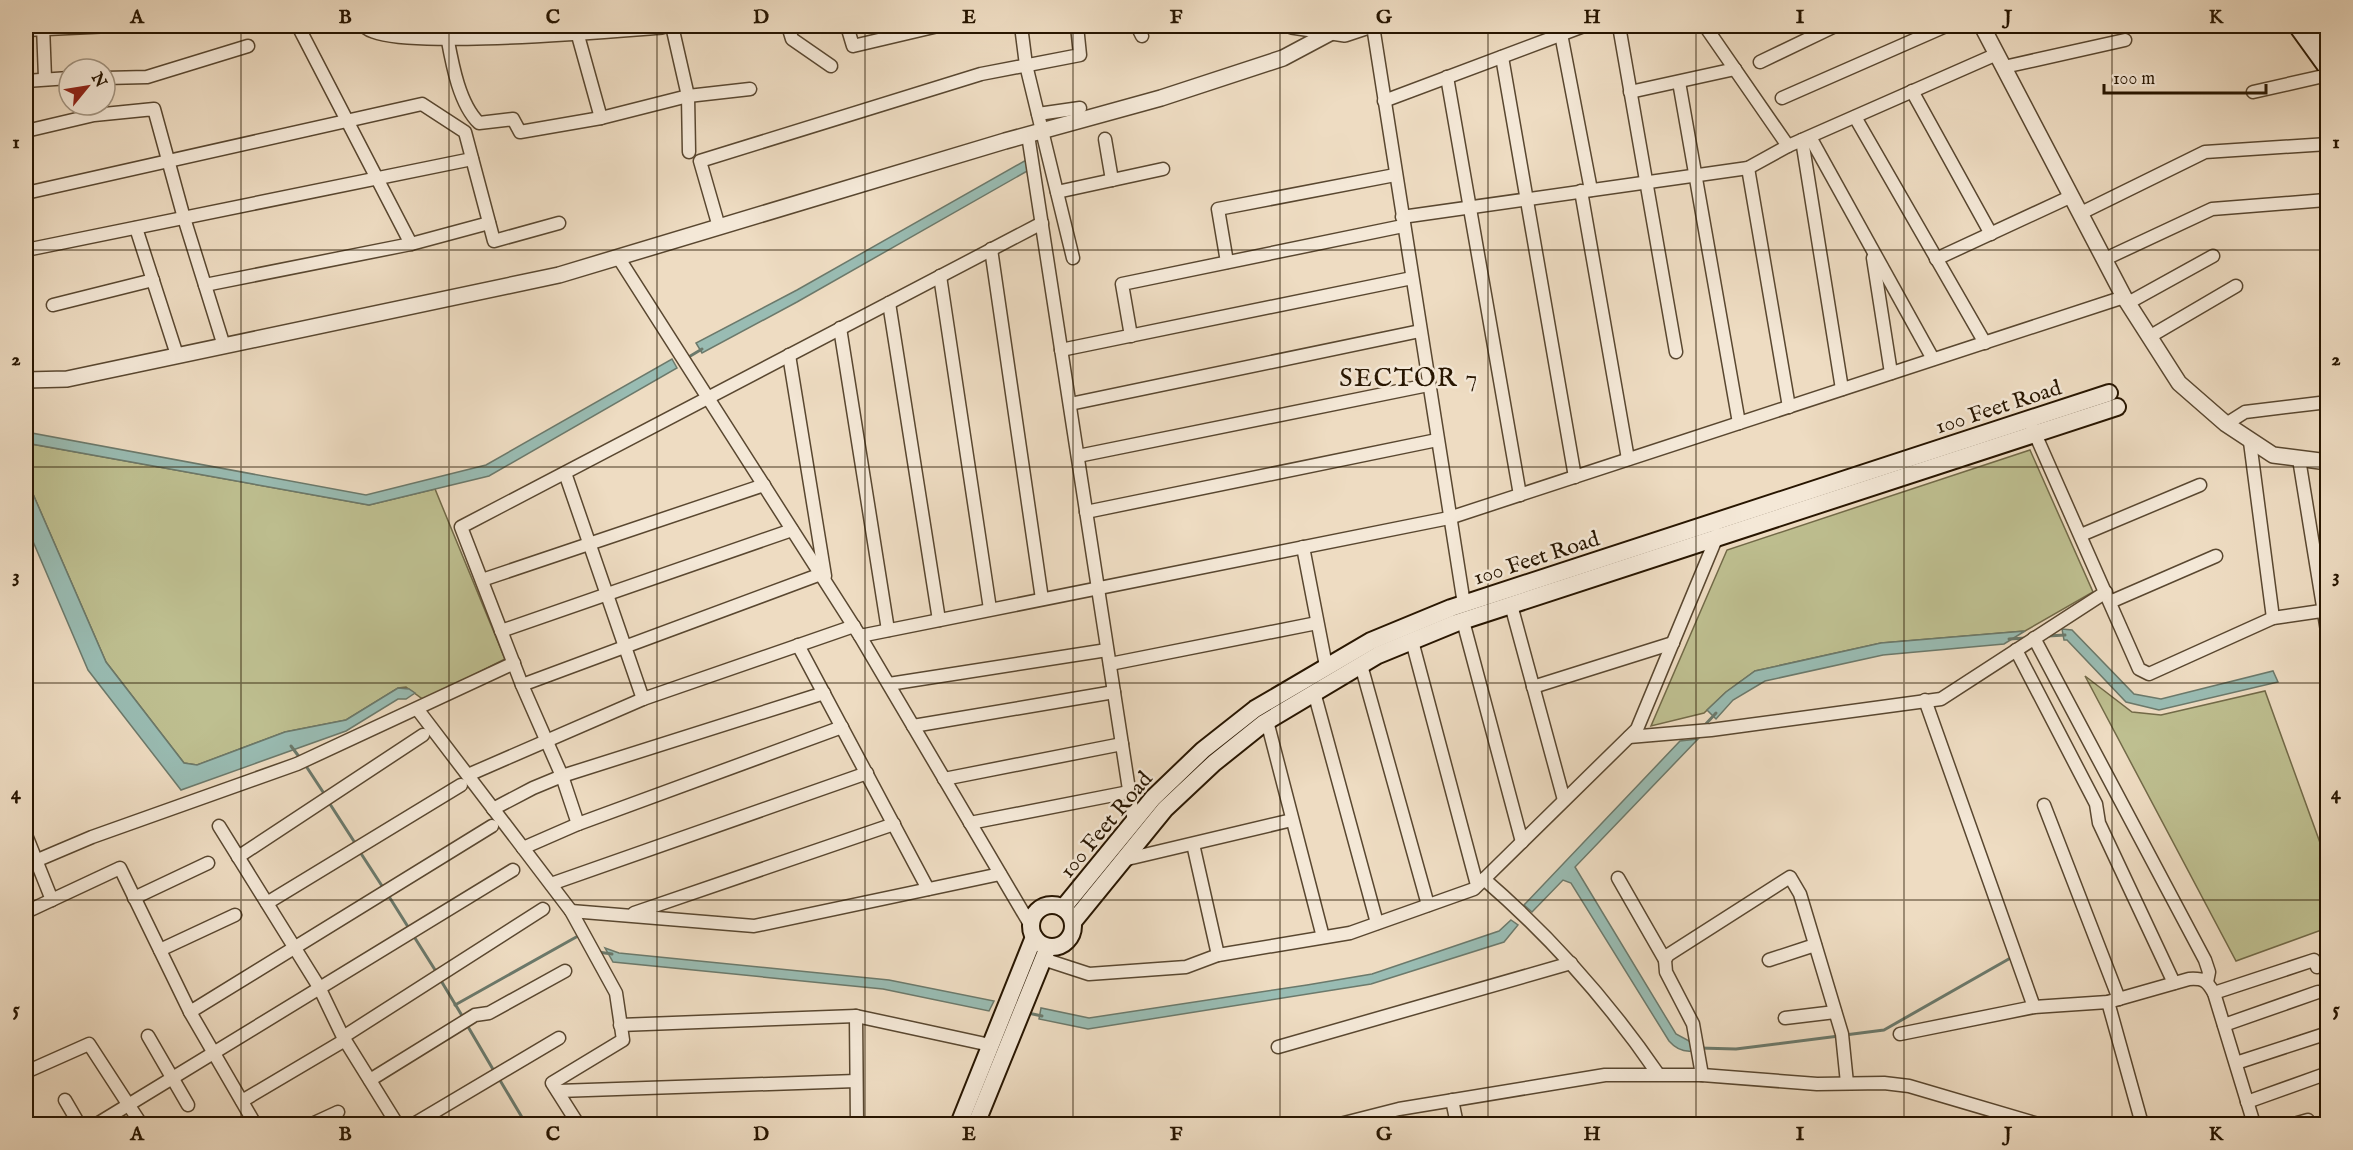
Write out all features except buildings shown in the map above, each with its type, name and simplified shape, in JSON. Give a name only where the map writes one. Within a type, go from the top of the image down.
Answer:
[{"type":"main road","points":[[2297,26],[2328,69]]},
{"type":"main road","points":[[2315,26],[2328,43]]},
{"type":"main road","name":"100 Feet Road","points":[[958,1125],[997,1048],[1018,997],[1045,953],[1069,939],[1073,922],[1173,802],[1214,763],[1267,721],[1361,665],[1412,641],[1463,621],[1716,539],[2113,400]]},
{"type":"main road","name":"100 Feet Road","points":[[1063,908],[1153,798],[1203,750],[1255,709],[1371,641],[1464,604],[1724,519],[2032,427]]},
{"type":"main road","name":"100 Feet Road","points":[[1018,997],[1034,915],[1043,907],[1055,905],[1063,908],[1073,922]]},
{"type":"main road","points":[[1032,931],[1045,953]]},
{"type":"main road","name":"100 Feet Road","points":[[976,1125],[997,1048]]},
{"type":"street","points":[[43,26],[45,78]]},
{"type":"street","points":[[26,30],[43,26],[111,26]]},
{"type":"street","points":[[298,26],[411,244]]},
{"type":"street","points":[[366,26],[371,31],[405,37],[447,36],[509,30],[577,32],[654,26]]},
{"type":"street","points":[[672,26],[688,96],[689,152]]},
{"type":"street","points":[[788,26],[792,39],[831,66]]},
{"type":"street","points":[[847,26],[853,46],[938,26]]},
{"type":"street","points":[[1022,26],[1026,65],[1038,114],[1035,133],[1042,223],[1134,822]]},
{"type":"street","points":[[719,227],[700,161],[981,74],[1080,55],[1077,26]]},
{"type":"street","points":[[1292,26],[1345,34],[1371,26],[1464,604]]},
{"type":"street","points":[[1384,101],[1584,26]]},
{"type":"street","points":[[1619,26],[1676,352]]},
{"type":"street","points":[[1705,26],[1788,146]]},
{"type":"street","points":[[1760,62],[1835,26]]},
{"type":"street","points":[[1782,98],[1946,26]]},
{"type":"street","points":[[1982,26],[2126,300],[2179,383],[2226,424],[2250,442],[2273,455],[2328,462]]},
{"type":"street","points":[[577,32],[601,118]]},
{"type":"street","points":[[26,381],[61,380],[559,275],[1035,133],[1161,98],[1283,58],[1330,33]]},
{"type":"street","points":[[1561,34],[1628,459]]},
{"type":"street","points":[[447,36],[452,60],[471,115],[479,123],[513,119],[520,132],[601,118],[688,96],[750,89]]},
{"type":"street","points":[[1131,336],[1122,284],[1469,207],[1748,168],[1788,146],[1912,92],[2001,60],[2125,40]]},
{"type":"street","points":[[117,78],[147,77],[248,46]]},
{"type":"street","points":[[1502,57],[1575,477]]},
{"type":"street","points":[[1630,92],[1735,69]]},
{"type":"street","points":[[2253,92],[2328,75]]},
{"type":"street","points":[[1447,77],[1520,495]]},
{"type":"street","points":[[26,81],[57,78]]},
{"type":"street","points":[[1679,82],[1739,423]]},
{"type":"street","points":[[1912,92],[1991,234]]},
{"type":"street","points":[[26,193],[422,104],[465,132],[494,240],[559,223]]},
{"type":"street","points":[[1038,114],[1080,108]]},
{"type":"street","points":[[26,131],[94,116],[154,109],[184,218],[224,345]]},
{"type":"street","points":[[1855,117],[1984,343]]},
{"type":"street","points":[[1035,133],[1057,192],[1073,258]]},
{"type":"street","points":[[1806,138],[1872,248],[1933,359]]},
{"type":"street","points":[[1806,138],[1842,389]]},
{"type":"street","points":[[1105,139],[1112,180]]},
{"type":"street","points":[[2081,213],[2205,152],[2328,144]]},
{"type":"street","points":[[26,250],[472,159]]},
{"type":"street","points":[[1748,168],[1789,407]]},
{"type":"street","points":[[1057,192],[1163,169]]},
{"type":"street","points":[[1227,262],[1218,209],[1395,175]]},
{"type":"street","points":[[2105,259],[2212,208],[2327,204],[2328,176]]},
{"type":"street","points":[[1936,259],[2072,196]]},
{"type":"street","points":[[205,285],[411,244],[489,223]]},
{"type":"street","points":[[578,824],[562,776],[522,685],[461,527],[1042,223]]},
{"type":"street","points":[[136,228],[177,356]]},
{"type":"street","points":[[1872,248],[1891,373]]},
{"type":"street","points":[[991,249],[1042,599]]},
{"type":"street","points":[[267,903],[465,780],[546,740],[643,699],[798,645],[857,631],[888,630],[1449,518],[1933,359],[2126,300],[2213,256]]},
{"type":"street","points":[[618,258],[857,631],[1032,931]]},
{"type":"street","points":[[940,276],[990,609]]},
{"type":"street","points":[[1061,350],[1412,278]]},
{"type":"street","points":[[53,305],[153,280]]},
{"type":"street","points":[[2149,337],[2236,286]]},
{"type":"street","points":[[889,303],[939,620]]},
{"type":"street","points":[[840,328],[888,630]]},
{"type":"street","points":[[1070,404],[1420,331]]},
{"type":"street","points":[[789,355],[823,578]]},
{"type":"street","points":[[1078,456],[1428,385]]},
{"type":"street","points":[[2226,424],[2245,412],[2328,402]]},
{"type":"street","points":[[2032,427],[2139,669],[2149,674],[2273,618],[2325,611]]},
{"type":"street","points":[[1086,512],[1437,440]]},
{"type":"street","points":[[2250,442],[2273,618]]},
{"type":"street","points":[[2299,459],[2328,637]]},
{"type":"street","points":[[565,473],[643,699]]},
{"type":"street","points":[[482,580],[764,485]]},
{"type":"street","points":[[2080,535],[2200,485]]},
{"type":"street","points":[[1045,953],[1089,974],[1186,968],[1218,955],[1350,933],[1428,905],[1480,882],[1637,729],[1724,519]]},
{"type":"street","points":[[501,630],[792,530]]},
{"type":"street","points":[[1303,547],[1326,666]]},
{"type":"street","points":[[1629,737],[1711,730],[1941,699],[2039,635],[2108,597],[2216,556]]},
{"type":"street","points":[[522,685],[625,646],[823,578]]},
{"type":"street","points":[[1511,606],[1564,800]]},
{"type":"street","points":[[1463,621],[1522,842]]},
{"type":"street","points":[[1110,664],[1317,623]]},
{"type":"street","points":[[2039,635],[2205,960],[2209,972],[2207,982]]},
{"type":"street","points":[[1412,641],[1480,882],[1523,914],[1571,963],[1618,1019],[1658,1074]]},
{"type":"street","points":[[1533,687],[1673,643]]},
{"type":"street","points":[[798,645],[928,889]]},
{"type":"street","points":[[2019,648],[2096,804],[2099,823],[2174,983]]},
{"type":"street","points":[[889,684],[1107,650]]},
{"type":"street","points":[[31,863],[92,837],[297,764],[418,710],[514,663]]},
{"type":"street","points":[[1361,665],[1428,905]]},
{"type":"street","points":[[913,726],[1114,692]]},
{"type":"street","points":[[1314,692],[1377,923]]},
{"type":"street","points":[[493,809],[532,788],[562,776],[824,693]]},
{"type":"street","points":[[1925,700],[2034,1007]]},
{"type":"street","points":[[418,710],[465,780],[493,809],[571,911],[616,993],[623,1040],[552,1083],[578,1125]]},
{"type":"street","points":[[1267,721],[1323,937]]},
{"type":"street","points":[[523,848],[578,824],[842,728]]},
{"type":"street","points":[[238,857],[423,735]]},
{"type":"street","points":[[944,779],[1122,744]]},
{"type":"street","points":[[551,884],[867,773]]},
{"type":"street","points":[[970,823],[1129,792]]},
{"type":"street","points":[[2044,805],[2113,1000],[2142,1125]]},
{"type":"street","points":[[1123,860],[1292,820]]},
{"type":"street","points":[[631,915],[894,824]]},
{"type":"street","points":[[219,826],[319,987],[344,1038],[396,1125]]},
{"type":"street","points":[[190,1012],[492,826]]},
{"type":"street","points":[[26,836],[31,863],[52,900]]},
{"type":"street","points":[[1192,844],[1218,955]]},
{"type":"street","points":[[135,898],[208,863]]},
{"type":"street","points":[[26,912],[120,868],[190,1012],[255,1125]]},
{"type":"street","points":[[97,1125],[513,870]]},
{"type":"street","points":[[571,911],[754,926],[1000,874]]},
{"type":"street","points":[[1665,960],[1668,955],[1787,877],[1794,880],[1842,1034],[1847,1083]]},
{"type":"street","points":[[1618,878],[1665,960],[1666,972],[1693,1024],[1702,1075]]},
{"type":"street","points":[[242,1101],[543,909]]},
{"type":"street","points":[[160,950],[235,915]]},
{"type":"street","points":[[1769,960],[1815,945]]},
{"type":"street","points":[[2214,993],[2314,960],[2317,967],[2328,964]]},
{"type":"street","points":[[1278,1047],[1571,963]]},
{"type":"street","points":[[370,1080],[465,1021],[489,1012],[565,971]]},
{"type":"street","points":[[1900,1034],[2034,1007],[2113,1000],[2189,979],[2201,978],[2207,982],[2214,993],[2254,1125]]},
{"type":"street","points":[[2224,1025],[2318,993]]},
{"type":"street","points":[[1785,1018],[1835,1012]]},
{"type":"street","points":[[620,1025],[856,1016],[997,1048]]},
{"type":"street","points":[[856,1016],[856,1125]]},
{"type":"street","points":[[2236,1063],[2328,1033]]},
{"type":"street","points":[[148,1036],[188,1105]]},
{"type":"street","points":[[414,1125],[559,1038]]},
{"type":"street","points":[[26,1072],[89,1044],[130,1104],[141,1125]]},
{"type":"street","points":[[2247,1102],[2328,1073]]},
{"type":"street","points":[[1340,1125],[1399,1109],[1452,1100],[1605,1076],[1658,1074],[1817,1084],[1884,1083],[1909,1086],[2038,1125]]},
{"type":"street","points":[[558,1091],[856,1081]]},
{"type":"street","points":[[65,1100],[79,1125]]},
{"type":"street","points":[[1452,1100],[1457,1125]]},
{"type":"street","points":[[312,1125],[338,1112]]},
{"type":"street","points":[[2294,1125],[2308,1120]]},
{"type":"green space","points":[[26,443],[369,505],[435,489],[505,659],[424,700],[406,687],[398,688],[346,720],[285,732],[197,765],[184,763],[106,662],[26,478]]},
{"type":"green space","points":[[2030,450],[2093,592],[2025,631],[1881,643],[1755,671],[1726,692],[1704,713],[1651,726],[1727,550]]},
{"type":"green space","points":[[2085,676],[2132,712],[2161,715],[2265,691],[2327,862],[2327,928],[2236,961]]},
{"type":"water","points":[[1028,159],[1029,170],[797,302],[702,353],[696,343],[797,290]]},
{"type":"water","points":[[672,359],[677,368],[489,476],[369,505],[26,443],[26,432],[366,495],[486,465]]},
{"type":"water","points":[[26,478],[106,662],[184,763],[197,765],[285,732],[346,720],[398,688],[409,689],[415,693],[406,699],[398,699],[346,731],[181,790],[88,670],[26,525]]},
{"type":"water","points":[[2062,629],[2072,630],[2134,694],[2161,699],[2273,671],[2278,682],[2159,710],[2126,702],[2067,640],[2064,640]]},
{"type":"water","points":[[2025,631],[2004,644],[1883,655],[1765,681],[1733,700],[1716,719],[1707,710],[1726,692],[1755,671],[1881,643]]},
{"type":"water","points":[[1698,739],[1575,867],[1676,1034],[1691,1042],[1692,1051],[1685,1051],[1669,1041],[1571,883],[1563,880],[1532,912],[1524,905],[1680,741]]},
{"type":"water","points":[[1511,920],[1518,925],[1504,942],[1371,984],[1088,1029],[1039,1019],[1041,1008],[1089,1018],[1372,974],[1499,931]]},
{"type":"water","points":[[605,948],[619,953],[889,980],[994,1001],[989,1011],[883,989],[613,962]]},
{"type":"waterway","points":[[687,358],[702,349]]},
{"type":"waterway","points":[[2048,636],[2065,635]]},
{"type":"waterway","points":[[2009,639],[2026,638]]},
{"type":"waterway","points":[[1704,726],[1716,713]]},
{"type":"waterway","points":[[291,746],[300,758]]},
{"type":"waterway","points":[[304,763],[325,795]]},
{"type":"waterway","points":[[328,801],[357,846]]},
{"type":"waterway","points":[[360,852],[384,889]]},
{"type":"waterway","points":[[388,895],[410,930]]},
{"type":"waterway","points":[[413,935],[437,973]]},
{"type":"waterway","points":[[455,1005],[578,936],[581,939]]},
{"type":"waterway","points":[[598,952],[612,954]]},
{"type":"waterway","points":[[1845,1035],[1884,1030],[2014,956]]},
{"type":"waterway","points":[[440,979],[464,1019]]},
{"type":"waterway","points":[[1028,1013],[1042,1016]]},
{"type":"waterway","points":[[467,1025],[494,1071]]},
{"type":"waterway","points":[[1699,1048],[1736,1049],[1839,1036]]},
{"type":"waterway","points":[[498,1077],[526,1124]]},
{"type":"district","name":"SECTOR 7","points":[[1409,377]]}]
